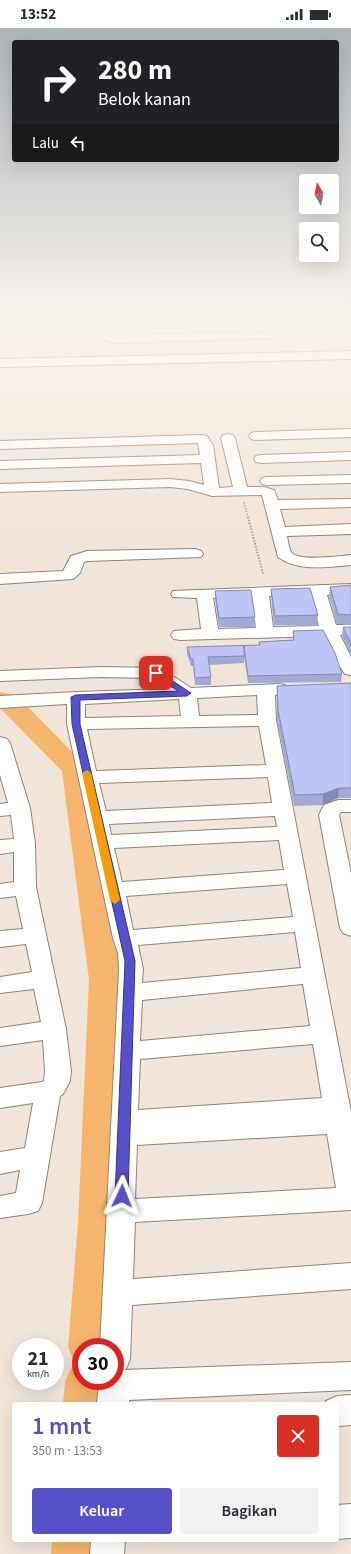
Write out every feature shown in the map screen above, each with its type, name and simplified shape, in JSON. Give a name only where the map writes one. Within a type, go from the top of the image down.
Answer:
[{"type":"street","points":[[351,433],[256,434],[284,554],[292,560],[351,560]]},
{"type":"street","points":[[228,438],[241,492]]},
{"type":"street","points":[[0,445],[80,444],[200,439],[206,442],[212,492]]},
{"type":"street","points":[[80,444],[83,486]]},
{"type":"street","points":[[261,459],[351,456]]},
{"type":"street","points":[[0,466],[208,458]]},
{"type":"street","points":[[269,493],[351,479]]},
{"type":"street","points":[[0,488],[170,483],[188,485],[212,492],[260,491],[351,503]]},
{"type":"street","points":[[278,532],[351,529]]},
{"type":"street","points":[[0,579],[67,576],[72,573],[77,559],[87,556],[195,554]]},
{"type":"street","points":[[179,594],[351,589]]},
{"type":"street","points":[[318,590],[328,631],[337,652],[351,670]]},
{"type":"street","points":[[260,591],[266,633]]},
{"type":"street","points":[[204,593],[210,634]]},
{"type":"street","points":[[180,635],[351,630]]},
{"type":"street","points":[[0,676],[101,672],[156,673],[187,693],[191,722]]},
{"type":"street","points":[[266,689],[267,720],[324,1034],[342,1117],[351,1195]]},
{"type":"street","points":[[0,702],[266,689],[297,689]]},
{"type":"street","points":[[64,698],[76,724],[124,938],[129,952],[130,993],[116,1338]]},
{"type":"street","points":[[76,724],[267,720]]},
{"type":"street","points":[[0,744],[10,809],[25,844],[25,887],[54,1029],[58,1071],[57,1081],[54,1087],[48,1091],[0,1098]]},
{"type":"street","points":[[88,777],[276,771]]},
{"type":"street","points":[[351,806],[338,806],[331,809],[329,815],[351,928]]},
{"type":"street","points":[[97,818],[284,809]]},
{"type":"street","points":[[102,842],[288,833]]},
{"type":"street","points":[[0,847],[25,844]]},
{"type":"street","points":[[113,890],[296,876]]},
{"type":"street","points":[[0,891],[25,887]]},
{"type":"street","points":[[124,938],[305,924]]},
{"type":"street","points":[[0,939],[36,935]]},
{"type":"street","points":[[130,993],[314,975]]},
{"type":"street","points":[[0,985],[44,979]]},
{"type":"street","points":[[0,1037],[54,1029]]},
{"type":"street","points":[[127,1051],[324,1034]]},
{"type":"street","points":[[0,1207],[28,1203],[48,1091]]},
{"type":"street","points":[[124,1128],[342,1117]]},
{"type":"street","points":[[0,1162],[36,1157]]},
{"type":"street","points":[[121,1211],[351,1199]]},
{"type":"street","points":[[118,1293],[351,1276]]},
{"type":"street","points":[[124,1382],[351,1376]]},
{"type":"street","points":[[339,1411],[351,1410]]},
{"type":"street","points":[[339,1522],[351,1521]]},
{"type":"street","points":[[107,1554],[108,1542]]},
{"type":"path","points":[[241,492],[263,574]]},
{"type":"building","points":[[351,585],[351,615],[338,614],[330,587]]},
{"type":"building","points":[[310,588],[318,615],[275,616],[271,589]]},
{"type":"building","points":[[251,590],[255,617],[219,618],[215,591]]},
{"type":"building","points":[[343,627],[351,627],[351,644]]},
{"type":"building","points":[[323,630],[335,653],[342,674],[248,676],[244,646],[244,656],[208,657],[211,677],[195,678],[193,659],[191,659],[187,647],[260,645],[259,642],[294,640],[293,631]]},
{"type":"building","points":[[351,683],[351,788],[339,788],[323,794],[295,795],[278,710],[277,686]]},
{"type":"waterway","points":[[0,700],[7,700],[75,769],[105,980],[98,1223],[90,1338]]},
{"type":"waterway","points":[[85,1402],[86,1390]]},
{"type":"waterway","points":[[75,1554],[76,1542]]},
{"type":"slow traffic","points":[[87,773],[115,900]]},
{"type":"route","points":[[122,1196],[130,961],[76,724],[76,697],[187,693],[156,673]]}]
